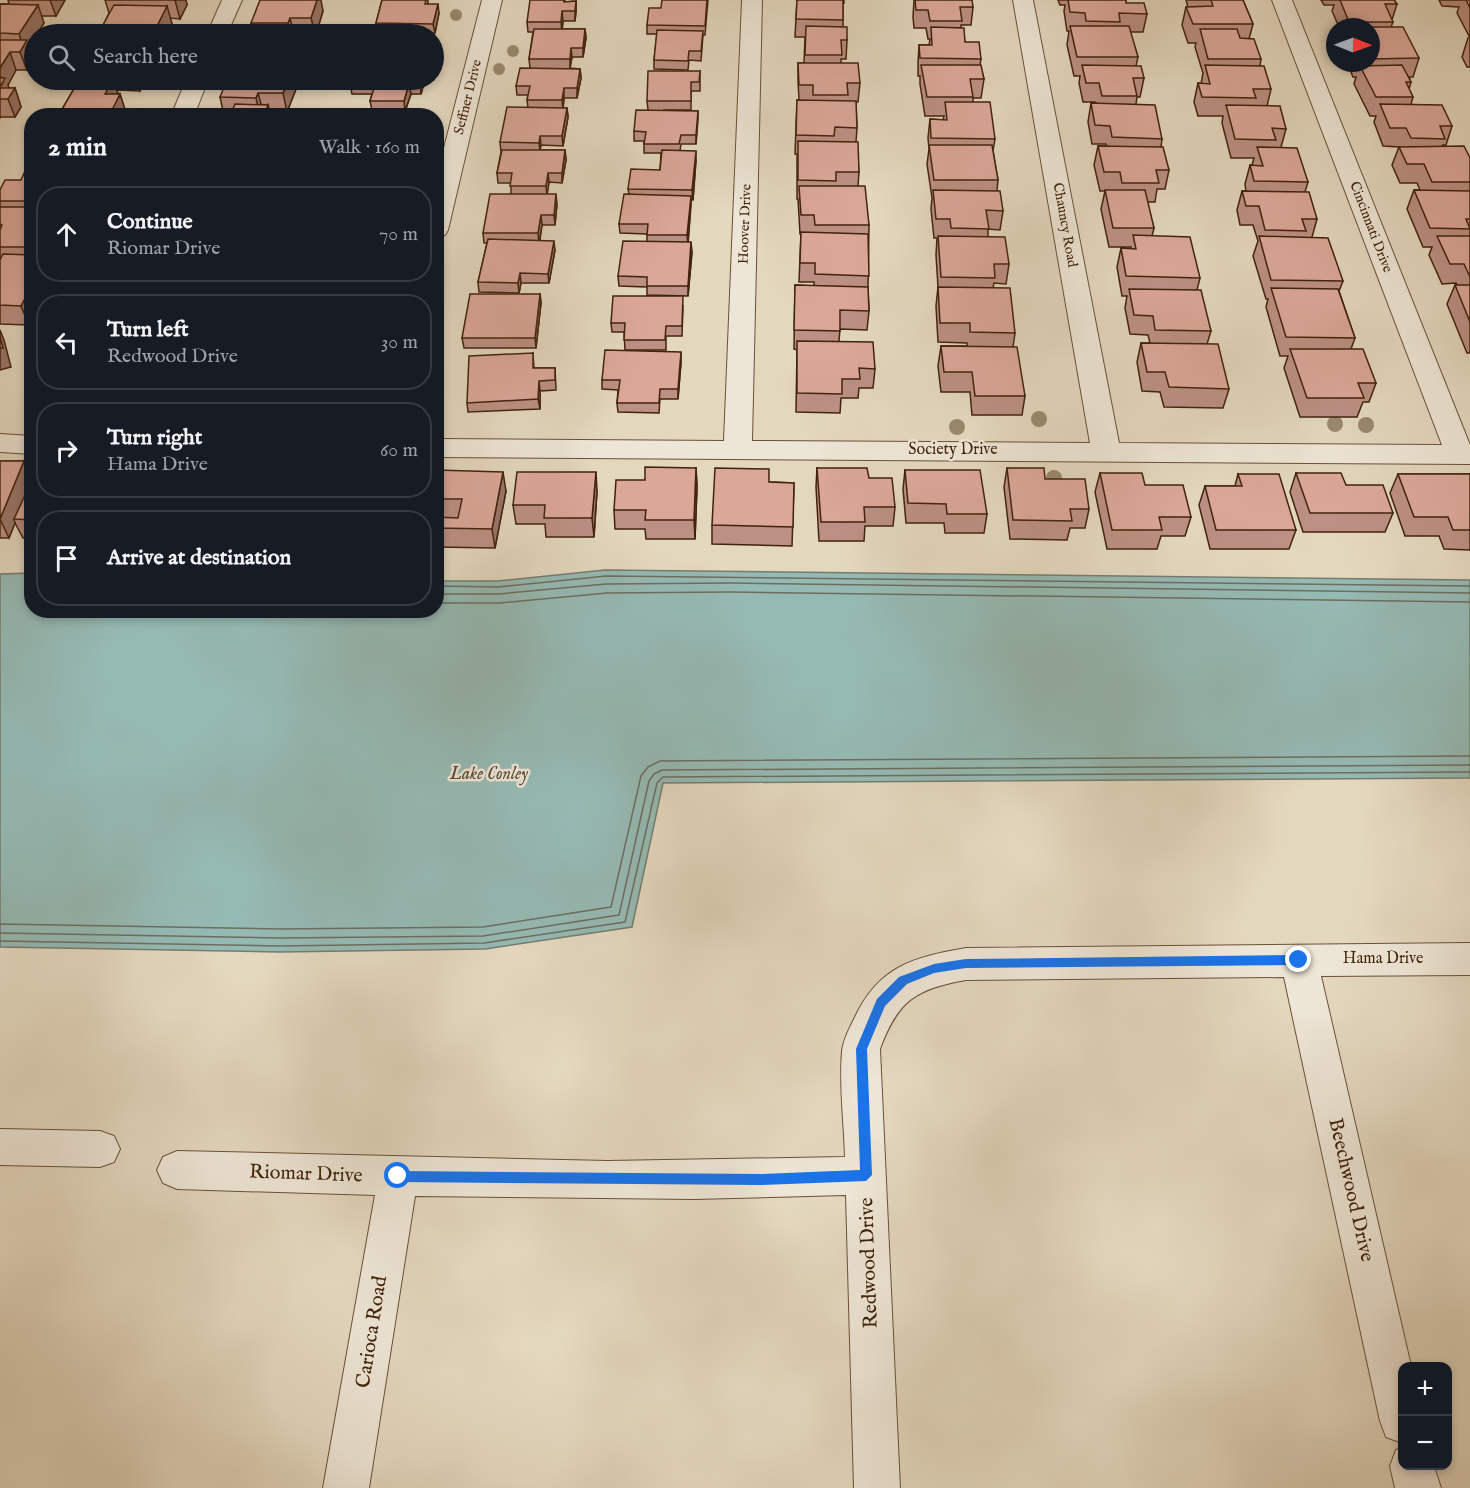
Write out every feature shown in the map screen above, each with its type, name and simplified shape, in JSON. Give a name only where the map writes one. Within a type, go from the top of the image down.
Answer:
[{"type":"street","points":[[221,24],[232,0]]},
{"type":"street","name":"Seffner Drive","points":[[444,197],[492,0]]},
{"type":"street","name":"Hoover Drive","points":[[738,448],[752,0]]},
{"type":"street","name":"Chauncy Road","points":[[1023,0],[1106,451]]},
{"type":"street","name":"Cincinnati Drive","points":[[1282,0],[1465,455]]},
{"type":"street","points":[[185,108],[193,90]]},
{"type":"street","points":[[0,443],[24,444]]},
{"type":"street","name":"Society Drive","points":[[444,448],[738,448],[1465,455]]},
{"type":"street","name":"Hama Drive","points":[[903,980],[934,969],[966,964],[1470,959]]},
{"type":"street","name":"Beechwood Drive","points":[[1299,960],[1401,1416]]},
{"type":"street","name":"Redwood Drive","points":[[877,1488],[861,1049],[880,1003],[903,980]]},
{"type":"street","points":[[0,1147],[100,1149]]},
{"type":"street","name":"Riomar Drive","points":[[177,1170],[398,1176],[761,1180],[866,1175]]},
{"type":"street","name":"Carioca Road","points":[[346,1488],[398,1176]]},
{"type":"street","points":[[1414,1470],[1418,1488]]},
{"type":"water","name":"Lake Conley","points":[[605,570],[1470,580],[1470,778],[663,783],[632,927],[485,949],[280,952],[0,947],[0,574],[24,573],[24,618],[444,618],[444,581],[497,581]]},
{"type":"building","points":[[260,0],[317,0],[311,18],[290,18],[288,23],[251,23]]},
{"type":"building","points":[[382,0],[426,0],[425,4],[438,4],[433,24],[376,23]]},
{"type":"building","points":[[530,0],[576,1],[575,11],[562,11],[561,22],[527,22]]},
{"type":"building","points":[[662,0],[707,0],[705,26],[647,25],[649,8],[661,8]]},
{"type":"building","points":[[797,0],[843,0],[843,20],[796,19]]},
{"type":"building","points":[[915,0],[972,0],[973,7],[960,7],[962,21],[930,21],[928,10],[916,10]]},
{"type":"building","points":[[1068,0],[1126,0],[1126,3],[1144,3],[1147,14],[1119,13],[1120,22],[1086,21],[1085,13],[1070,12]]},
{"type":"building","points":[[1211,0],[1243,0],[1253,24],[1193,24],[1186,7],[1213,6]]},
{"type":"building","points":[[1340,0],[1394,0],[1397,4],[1385,4],[1393,22],[1380,22],[1380,18],[1347,18]]},
{"type":"building","points":[[0,4],[38,5],[19,34],[0,33]]},
{"type":"building","points":[[114,5],[167,6],[158,24],[104,24]]},
{"type":"building","points":[[806,26],[847,27],[847,40],[841,40],[842,55],[805,55]]},
{"type":"building","points":[[1070,26],[1129,26],[1138,57],[1077,57]]},
{"type":"building","points":[[931,27],[964,28],[965,42],[979,42],[981,59],[920,58],[919,45],[932,45]]},
{"type":"building","points":[[1380,27],[1403,27],[1419,58],[1380,59]]},
{"type":"building","points":[[534,29],[585,29],[583,48],[571,48],[570,59],[529,59]]},
{"type":"building","points":[[1200,29],[1237,29],[1240,38],[1254,39],[1261,59],[1208,59]]},
{"type":"building","points":[[657,30],[703,31],[701,51],[689,51],[688,61],[654,60]]},
{"type":"building","points":[[0,40],[24,40],[20,52],[10,52],[0,68]]},
{"type":"building","points":[[798,63],[858,63],[860,83],[847,83],[848,95],[813,95],[813,85],[799,85]]},
{"type":"building","points":[[921,65],[981,65],[984,79],[970,79],[973,97],[927,97]]},
{"type":"building","points":[[1082,65],[1141,66],[1144,78],[1133,78],[1137,96],[1102,96],[1099,83],[1086,83]]},
{"type":"building","points":[[1205,65],[1264,66],[1271,89],[1253,89],[1256,98],[1202,97],[1198,83],[1210,84]]},
{"type":"building","points":[[1402,65],[1411,82],[1406,82],[1413,97],[1376,97],[1363,72],[1380,72],[1380,66]]},
{"type":"building","points":[[520,68],[580,69],[577,88],[564,88],[562,100],[527,100],[530,86],[516,86]]},
{"type":"building","points":[[648,71],[700,71],[699,82],[691,82],[691,101],[647,101]]},
{"type":"building","points":[[0,88],[15,88],[8,99],[0,99]]},
{"type":"building","points":[[73,90],[107,90],[105,94],[120,94],[113,108],[63,108]]},
{"type":"building","points":[[223,90],[284,90],[283,93],[258,93],[256,98],[220,97]]},
{"type":"building","points":[[373,90],[407,90],[404,101],[370,101]]},
{"type":"building","points":[[797,100],[856,101],[857,128],[835,127],[834,136],[796,135]]},
{"type":"building","points":[[945,102],[990,102],[995,139],[931,138],[930,119],[947,120]]},
{"type":"building","points":[[1091,103],[1155,105],[1162,139],[1112,137],[1110,126],[1095,125]]},
{"type":"building","points":[[235,104],[268,105],[267,108],[233,108]]},
{"type":"building","points":[[1380,104],[1442,105],[1452,126],[1440,126],[1445,139],[1411,138],[1406,128],[1390,128]]},
{"type":"building","points":[[1226,105],[1280,106],[1286,129],[1272,128],[1276,140],[1235,139]]},
{"type":"building","points":[[507,107],[567,108],[562,136],[540,136],[539,143],[500,142]]},
{"type":"building","points":[[636,110],[698,111],[696,135],[681,135],[679,144],[644,144],[646,132],[634,131]]},
{"type":"building","points":[[798,141],[858,142],[859,172],[836,172],[836,181],[798,180]]},
{"type":"building","points":[[929,145],[992,145],[998,180],[934,180]]},
{"type":"building","points":[[1098,146],[1163,147],[1169,170],[1156,170],[1159,183],[1122,183],[1120,172],[1104,172]]},
{"type":"building","points":[[1464,146],[1470,158],[1470,182],[1432,182],[1424,164],[1407,164],[1399,147]]},
{"type":"building","points":[[1257,147],[1297,148],[1308,182],[1254,181],[1250,165],[1263,166]]},
{"type":"building","points":[[502,150],[565,150],[562,173],[548,173],[546,186],[510,186],[512,173],[497,173]]},
{"type":"building","points":[[662,150],[696,151],[692,190],[628,189],[631,169],[660,170]]},
{"type":"building","points":[[24,173],[24,201],[0,201],[0,190],[5,180],[21,180]]},
{"type":"building","points":[[799,186],[865,186],[869,225],[815,225],[814,215],[801,215]]},
{"type":"building","points":[[933,190],[1000,191],[1003,211],[986,210],[989,229],[951,228],[950,219],[936,219]]},
{"type":"building","points":[[1105,190],[1145,190],[1154,228],[1113,228]]},
{"type":"building","points":[[1414,190],[1470,191],[1470,219],[1466,219],[1470,229],[1430,228]]},
{"type":"building","points":[[1242,191],[1309,192],[1317,219],[1302,219],[1306,231],[1265,230],[1259,206],[1246,206]]},
{"type":"building","points":[[490,194],[556,194],[554,215],[541,215],[538,233],[483,233]]},
{"type":"building","points":[[624,194],[691,196],[687,235],[647,235],[648,224],[619,224]]},
{"type":"building","points":[[0,207],[24,207],[24,247],[0,247],[2,225],[0,224]]},
{"type":"building","points":[[801,232],[868,234],[869,276],[815,274],[815,263],[800,263]]},
{"type":"building","points":[[1133,235],[1190,237],[1200,278],[1126,276],[1121,248],[1136,249]]},
{"type":"building","points":[[938,236],[1005,237],[1009,264],[994,264],[995,278],[941,277]]},
{"type":"building","points":[[1259,236],[1328,238],[1343,281],[1271,280]]},
{"type":"building","points":[[1437,236],[1470,236],[1470,277],[1464,264],[1450,264]]},
{"type":"building","points":[[488,239],[554,241],[548,274],[520,273],[518,283],[478,282]]},
{"type":"building","points":[[623,241],[691,242],[688,286],[647,286],[647,277],[618,276]]},
{"type":"building","points":[[3,254],[24,255],[24,300],[21,306],[0,305],[0,260]]},
{"type":"building","points":[[795,285],[868,287],[869,311],[840,310],[840,331],[794,330]]},
{"type":"building","points":[[1455,285],[1470,285],[1470,322]]},
{"type":"building","points":[[938,287],[1010,288],[1015,333],[970,332],[970,323],[940,323]]},
{"type":"building","points":[[1271,288],[1338,289],[1355,338],[1286,337]]},
{"type":"building","points":[[1129,289],[1201,290],[1211,331],[1155,330],[1153,316],[1134,315]]},
{"type":"building","points":[[470,294],[540,294],[535,338],[462,338]]},
{"type":"building","points":[[613,296],[683,296],[682,326],[666,326],[665,340],[624,340],[625,323],[611,323]]},
{"type":"building","points":[[797,341],[873,342],[875,369],[859,368],[860,379],[842,379],[842,394],[797,393]]},
{"type":"building","points":[[1141,343],[1218,344],[1229,389],[1169,387],[1165,372],[1147,372]]},
{"type":"building","points":[[941,346],[1017,347],[1025,396],[975,396],[972,372],[944,372]]},
{"type":"building","points":[[1290,349],[1363,349],[1376,383],[1358,383],[1364,398],[1307,398]]},
{"type":"building","points":[[605,350],[681,352],[678,389],[660,389],[659,403],[617,403],[620,380],[602,380]]},
{"type":"building","points":[[533,353],[533,368],[555,368],[555,380],[539,381],[538,399],[467,403],[469,356]]},
{"type":"building","points":[[0,461],[24,461],[0,519]]},
{"type":"building","points":[[645,467],[696,468],[694,520],[645,520],[646,510],[614,510],[616,480],[645,480]]},
{"type":"building","points":[[715,468],[769,469],[769,482],[794,483],[793,527],[712,525]]},
{"type":"building","points":[[817,468],[867,468],[869,478],[892,478],[895,507],[864,507],[865,522],[821,522]]},
{"type":"building","points":[[1007,468],[1044,468],[1045,479],[1085,479],[1089,509],[1070,509],[1072,521],[1013,520]]},
{"type":"building","points":[[444,470],[503,472],[492,529],[444,528],[444,517],[458,518],[462,499],[444,499]]},
{"type":"building","points":[[905,470],[980,470],[987,514],[947,514],[946,504],[908,503]]},
{"type":"building","points":[[517,472],[596,472],[592,518],[544,518],[545,505],[513,505]]},
{"type":"building","points":[[1100,473],[1142,473],[1145,485],[1183,485],[1191,517],[1159,517],[1162,530],[1112,530]]},
{"type":"building","points":[[1296,473],[1341,473],[1346,485],[1383,485],[1393,513],[1310,513]]},
{"type":"building","points":[[1238,474],[1279,474],[1296,530],[1216,530],[1205,486],[1242,486]]},
{"type":"building","points":[[1398,474],[1470,474],[1470,530],[1453,530],[1448,517],[1414,517]]},
{"type":"building","points":[[24,497],[24,520],[14,519]]},
{"type":"route","points":[[398,1176],[761,1180],[866,1175],[861,1049],[880,1003],[903,980],[934,969],[966,964],[1299,960]]}]
